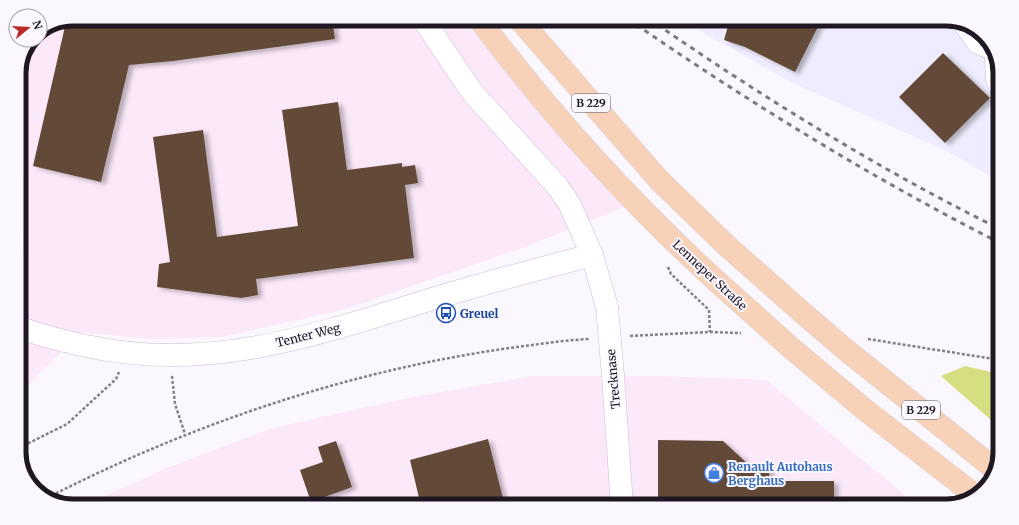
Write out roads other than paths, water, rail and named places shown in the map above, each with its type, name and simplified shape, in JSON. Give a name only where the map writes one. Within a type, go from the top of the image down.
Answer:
[{"type":"main road","name":"Lenneper Straße","points":[[483,26],[520,73],[598,163],[680,248],[790,347],[864,409],[971,492]]},
{"type":"main road","name":"B 229","points":[[525,26],[658,179],[727,246],[804,314],[854,344],[991,465]]},
{"type":"street","points":[[428,26],[472,92],[558,187],[573,211],[592,255]]},
{"type":"street","points":[[971,34],[978,43],[984,45]]},
{"type":"street","name":"Trecknase","points":[[592,255],[607,307],[622,499]]},
{"type":"street","name":"Tenter Weg","points":[[26,329],[71,343],[128,353],[170,355],[210,354],[297,340],[477,286],[592,255]]},
{"type":"railway","points":[[638,26],[764,109],[810,137],[904,192],[993,239]]},
{"type":"railway","points":[[659,26],[734,76],[821,130],[909,182],[993,226]]},
{"type":"place","name":"Greuel","points":[[446,313]]},
{"type":"place","name":"Renault Autohaus Berghaus","points":[[714,473]]}]
